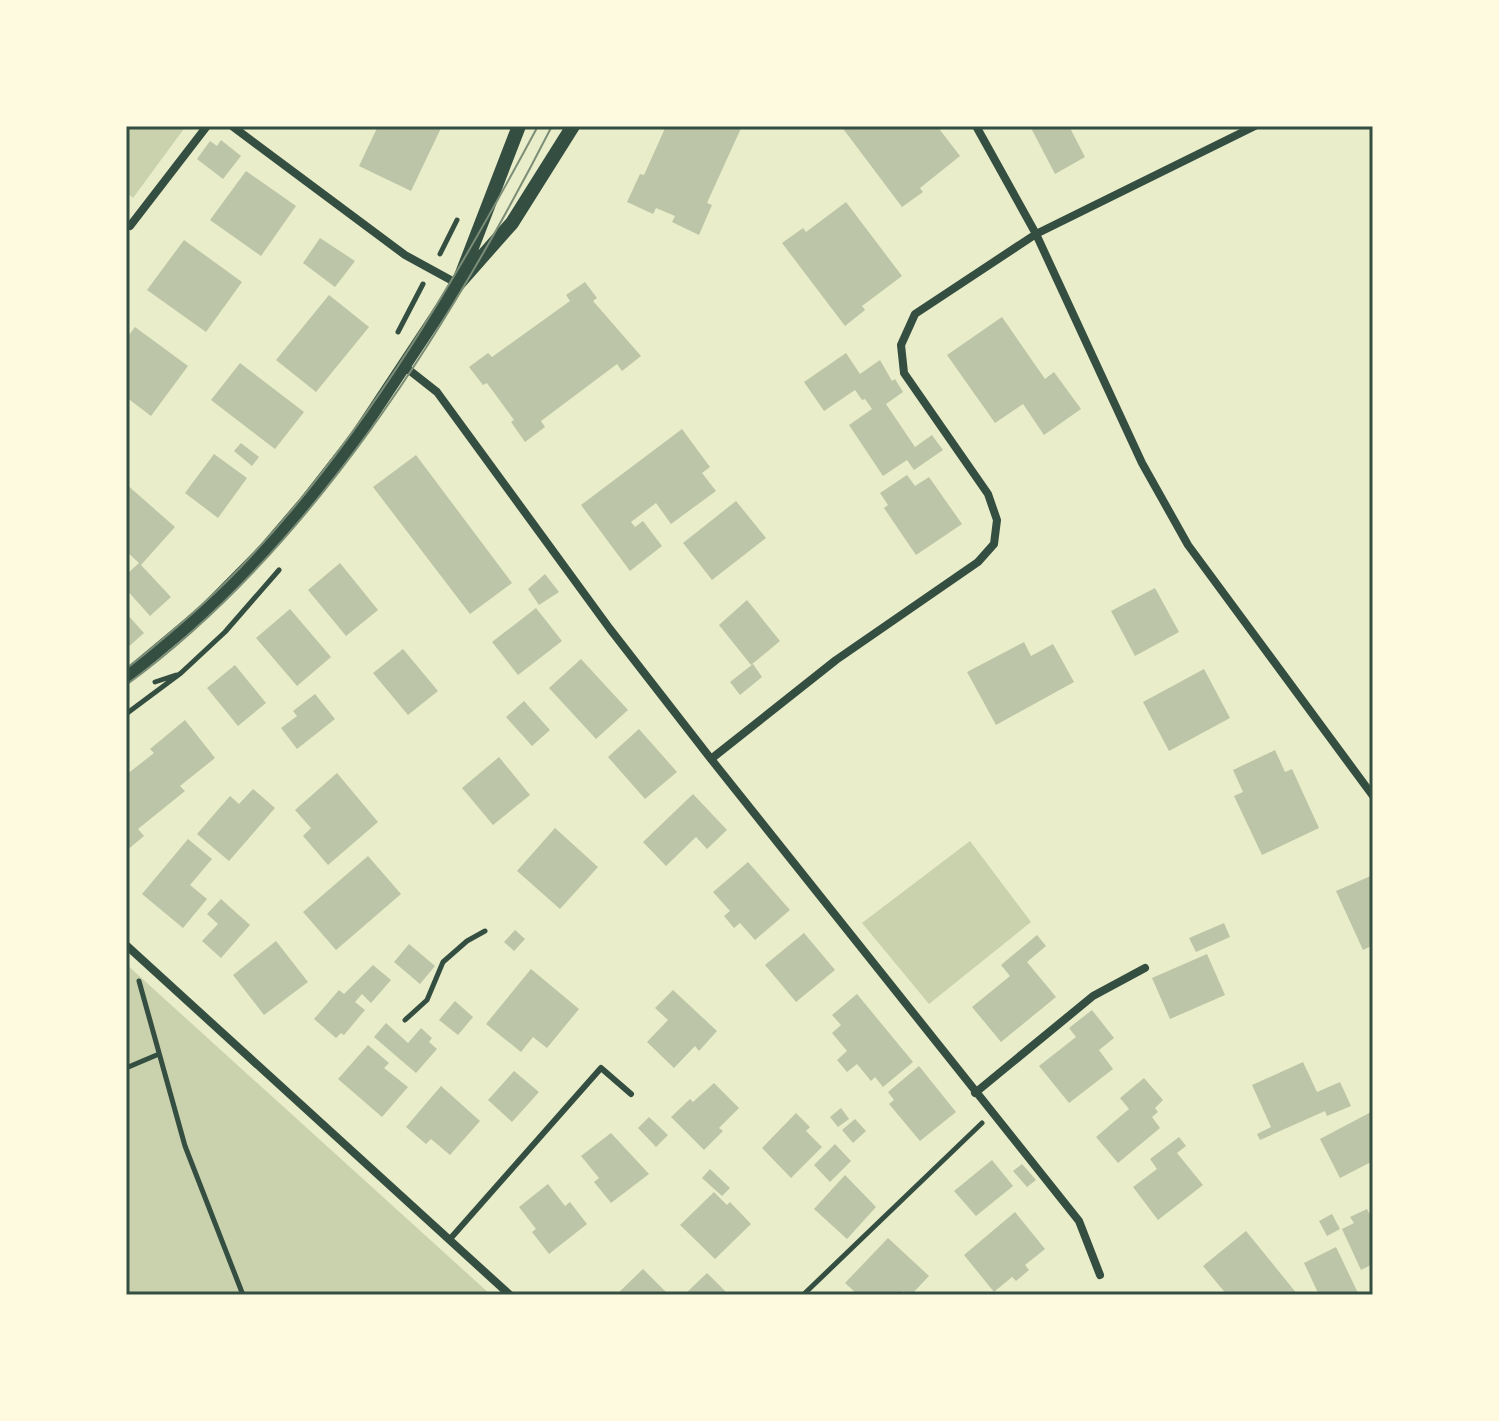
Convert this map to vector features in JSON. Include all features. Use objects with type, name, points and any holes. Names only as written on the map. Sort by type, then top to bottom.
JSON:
[{"type":"street","points":[[126,223],[130,226],[207,126]]},
{"type":"street","points":[[232,126],[405,255],[458,284]]},
{"type":"street","points":[[458,284],[519,126]]},
{"type":"street","points":[[126,677],[205,611],[264,551],[334,467],[458,284],[512,223],[573,126]]},
{"type":"street","points":[[976,126],[1036,234],[1142,463],[1188,545],[1373,796]]},
{"type":"street","points":[[711,759],[836,660],[978,562],[994,544],[997,520],[988,494],[904,373],[901,345],[915,314],[1036,234],[1255,126]]},
{"type":"street","points":[[404,366],[437,392],[601,617],[991,1114],[1079,1221],[1100,1275]]},
{"type":"street","points":[[126,945],[510,1295]]},
{"type":"street","points":[[975,1093],[1093,996],[1145,968]]},
{"type":"lane","points":[[450,1239],[601,1068],[631,1094]]},
{"type":"path","points":[[397,334],[422,285]]},
{"type":"path","points":[[126,714],[181,673]]},
{"type":"path","points":[[405,1020],[427,1000],[443,962],[467,941],[485,931]]},
{"type":"path","points":[[141,959],[137,976],[185,1146],[243,1295]]},
{"type":"path","points":[[126,1068],[159,1054]]},
{"type":"path","points":[[803,1295],[991,1114]]},
{"type":"green space","points":[[126,126],[186,126],[133,198],[126,192]]},
{"type":"green space","points":[[970,841],[1031,922],[929,1004],[862,923]]},
{"type":"green space","points":[[126,964],[491,1295],[126,1295]]},
{"type":"building","points":[[378,126],[442,126],[411,191],[359,166]]},
{"type":"building","points":[[666,126],[742,126],[707,203],[712,205],[699,235],[672,222],[675,216],[656,208],[653,214],[627,202],[640,174],[644,175]]},
{"type":"building","points":[[841,126],[937,126],[960,156],[920,188],[923,192],[902,207]]},
{"type":"building","points":[[1030,126],[1075,126],[1070,128],[1085,157],[1055,174]]},
{"type":"building","points":[[221,140],[241,156],[223,179],[197,159],[210,141],[217,146]]},
{"type":"building","points":[[246,171],[296,206],[261,256],[210,220]]},
{"type":"building","points":[[846,202],[902,276],[862,306],[865,310],[845,326],[782,243],[803,228],[806,232]]},
{"type":"building","points":[[320,238],[355,261],[335,287],[303,263]]},
{"type":"building","points":[[184,240],[242,282],[206,332],[147,290]]},
{"type":"building","points":[[585,282],[597,298],[593,301],[641,356],[622,371],[617,364],[541,421],[545,427],[525,442],[511,422],[514,420],[487,383],[483,385],[469,367],[488,353],[492,357],[570,301],[566,295]]},
{"type":"building","points":[[329,295],[369,327],[316,392],[276,360]]},
{"type":"building","points":[[1002,317],[1045,379],[1054,372],[1081,409],[1044,435],[1023,404],[995,423],[947,355]]},
{"type":"building","points":[[135,327],[188,366],[151,416],[126,397],[126,339]]},
{"type":"building","points":[[846,353],[860,374],[880,360],[892,381],[895,379],[903,392],[886,404],[915,447],[932,435],[943,450],[914,470],[907,460],[883,476],[849,425],[872,409],[865,399],[862,400],[855,390],[824,411],[804,382]]},
{"type":"building","points":[[240,363],[304,412],[275,449],[211,400]]},
{"type":"building","points":[[682,429],[710,467],[702,473],[716,491],[671,524],[656,503],[631,522],[635,527],[643,521],[662,546],[630,571],[581,505]]},
{"type":"building","points":[[241,443],[259,457],[252,466],[234,451]]},
{"type":"building","points":[[214,454],[247,478],[218,518],[185,493]]},
{"type":"building","points":[[416,455],[512,583],[470,614],[373,487]]},
{"type":"building","points":[[907,475],[915,486],[929,477],[962,524],[916,555],[884,508],[888,505],[880,493]]},
{"type":"building","points":[[126,484],[175,527],[141,565],[171,597],[150,616],[126,589],[126,575],[139,563],[126,551]]},
{"type":"building","points":[[736,501],[766,538],[712,580],[683,543]]},
{"type":"building","points":[[340,563],[378,610],[346,636],[308,590]]},
{"type":"building","points":[[545,574],[559,592],[539,605],[528,589]]},
{"type":"building","points":[[1155,588],[1179,632],[1135,656],[1111,611]]},
{"type":"building","points":[[747,600],[780,641],[751,665],[719,625]]},
{"type":"building","points":[[536,608],[562,641],[518,675],[492,642]]},
{"type":"building","points":[[290,609],[331,657],[297,686],[256,638]]},
{"type":"building","points":[[126,613],[144,633],[126,649]]},
{"type":"building","points":[[1024,642],[1031,656],[1053,644],[1074,682],[996,725],[967,672]]},
{"type":"building","points":[[403,649],[438,691],[408,715],[373,673]]},
{"type":"building","points":[[581,659],[628,710],[596,739],[549,688]]},
{"type":"building","points":[[753,664],[762,677],[740,695],[730,682]]},
{"type":"building","points":[[235,665],[266,703],[238,726],[207,688]]},
{"type":"building","points":[[1204,669],[1230,718],[1169,751],[1143,702]]},
{"type":"building","points":[[315,694],[335,719],[297,749],[281,728],[297,716],[293,711]]},
{"type":"building","points":[[524,701],[550,730],[532,746],[506,717]]},
{"type":"building","points":[[185,720],[215,758],[180,786],[185,791],[138,829],[144,836],[126,851],[126,775],[154,753],[150,749]]},
{"type":"building","points":[[639,729],[677,772],[645,799],[608,757]]},
{"type":"building","points":[[1275,750],[1285,772],[1292,769],[1319,828],[1262,855],[1234,796],[1243,792],[1233,770]]},
{"type":"building","points":[[499,757],[530,795],[493,825],[462,788]]},
{"type":"building","points":[[337,773],[378,822],[328,865],[303,836],[311,828],[295,810]]},
{"type":"building","points":[[253,789],[275,808],[229,861],[197,834],[230,796],[239,804]]},
{"type":"building","points":[[693,794],[727,830],[707,849],[696,837],[666,866],[643,842]]},
{"type":"building","points":[[555,828],[598,867],[560,909],[517,871]]},
{"type":"building","points":[[188,839],[212,859],[190,885],[207,899],[183,928],[142,894]]},
{"type":"building","points":[[368,856],[401,894],[336,950],[303,912]]},
{"type":"building","points":[[748,862],[790,910],[755,940],[740,923],[734,928],[724,916],[730,911],[713,892]]},
{"type":"building","points":[[1373,875],[1373,945],[1363,950],[1336,891]]},
{"type":"building","points":[[221,899],[250,925],[221,958],[202,941],[218,924],[207,914]]},
{"type":"building","points":[[1224,923],[1230,937],[1196,952],[1189,938]]},
{"type":"building","points":[[515,930],[525,939],[514,951],[504,942]]},
{"type":"building","points":[[804,933],[835,970],[796,1002],[765,965]]},
{"type":"building","points":[[1037,935],[1046,946],[1027,962],[1056,997],[1001,1042],[972,1007],[1010,976],[1001,965]]},
{"type":"building","points":[[276,941],[308,982],[264,1015],[233,975]]},
{"type":"building","points":[[409,944],[435,966],[420,984],[394,962]]},
{"type":"building","points":[[1207,954],[1225,995],[1170,1019],[1152,978]]},
{"type":"building","points":[[373,965],[391,980],[371,1003],[362,994],[355,1002],[365,1010],[344,1035],[341,1033],[336,1038],[314,1019],[339,990],[344,994]]},
{"type":"building","points":[[531,969],[579,1009],[547,1048],[533,1037],[521,1052],[486,1024]]},
{"type":"building","points":[[673,990],[717,1031],[699,1051],[695,1046],[674,1068],[647,1042],[668,1020],[655,1008]]},
{"type":"building","points":[[857,994],[913,1062],[883,1087],[875,1077],[871,1081],[857,1064],[847,1072],[837,1060],[847,1051],[832,1033],[841,1025],[832,1015]]},
{"type":"building","points":[[455,1001],[473,1017],[458,1035],[439,1020]]},
{"type":"building","points":[[1092,1010],[1114,1038],[1099,1050],[1113,1069],[1069,1103],[1039,1066],[1076,1037],[1069,1028]]},
{"type":"building","points":[[386,1023],[408,1043],[421,1028],[432,1038],[429,1042],[437,1049],[416,1073],[374,1037]]},
{"type":"building","points":[[368,1045],[389,1063],[384,1068],[408,1087],[382,1117],[338,1079]]},
{"type":"building","points":[[1303,1062],[1317,1092],[1340,1082],[1351,1106],[1327,1116],[1325,1111],[1260,1140],[1257,1134],[1271,1127],[1252,1085]]},
{"type":"building","points":[[919,1066],[956,1112],[920,1141],[889,1104],[894,1100],[888,1092]]},
{"type":"building","points":[[514,1071],[539,1092],[512,1122],[488,1100]]},
{"type":"building","points":[[1144,1078],[1163,1100],[1152,1117],[1160,1128],[1118,1163],[1096,1137],[1129,1109],[1120,1098]]},
{"type":"building","points":[[714,1083],[739,1108],[719,1128],[723,1131],[704,1150],[671,1117]]},
{"type":"building","points":[[441,1086],[480,1121],[450,1155],[431,1139],[426,1144],[406,1127]]},
{"type":"building","points":[[841,1108],[849,1119],[838,1127],[830,1117]]},
{"type":"building","points":[[1373,1111],[1373,1161],[1340,1178],[1320,1139]]},
{"type":"building","points":[[796,1113],[810,1127],[806,1131],[822,1147],[791,1178],[762,1148]]},
{"type":"building","points":[[649,1117],[668,1135],[656,1147],[638,1128]]},
{"type":"building","points":[[855,1119],[866,1131],[853,1143],[842,1130]]},
{"type":"building","points":[[611,1133],[649,1174],[611,1203],[594,1182],[599,1178],[581,1156]]},
{"type":"building","points":[[1179,1137],[1186,1146],[1177,1153],[1203,1185],[1158,1220],[1133,1187],[1157,1169],[1150,1159]]},
{"type":"building","points":[[835,1144],[851,1161],[830,1182],[814,1165]]},
{"type":"building","points":[[992,1160],[1013,1186],[976,1216],[954,1191]]},
{"type":"building","points":[[1022,1164],[1036,1180],[1027,1187],[1013,1171]]},
{"type":"building","points":[[710,1169],[730,1188],[722,1196],[702,1178]]},
{"type":"building","points":[[845,1175],[876,1207],[847,1239],[814,1209]]},
{"type":"building","points":[[548,1184],[565,1206],[570,1202],[587,1224],[549,1254],[532,1232],[536,1229],[519,1207]]},
{"type":"building","points":[[714,1192],[727,1205],[730,1202],[751,1224],[715,1259],[680,1225]]},
{"type":"building","points":[[1367,1209],[1373,1221],[1373,1264],[1361,1270],[1342,1229],[1354,1223],[1350,1217]]},
{"type":"building","points":[[1015,1212],[1045,1249],[1025,1265],[1029,1270],[1016,1281],[1012,1277],[994,1292],[964,1255]]},
{"type":"building","points":[[1332,1214],[1340,1229],[1327,1236],[1319,1221]]},
{"type":"building","points":[[1246,1231],[1298,1295],[1227,1295],[1203,1266]]},
{"type":"building","points":[[888,1238],[929,1276],[911,1295],[903,1291],[899,1295],[858,1295],[845,1283]]},
{"type":"building","points":[[1336,1247],[1359,1295],[1319,1295],[1304,1263]]},
{"type":"building","points":[[643,1269],[669,1295],[616,1295]]},
{"type":"building","points":[[707,1273],[729,1295],[684,1295]]},
{"type":"tram line","points":[[126,669],[191,615],[237,571],[295,507],[335,456],[373,404],[443,295],[538,126]]},
{"type":"tram line","points":[[126,685],[193,630],[256,569],[315,502],[370,431],[468,280],[552,126]]}]
